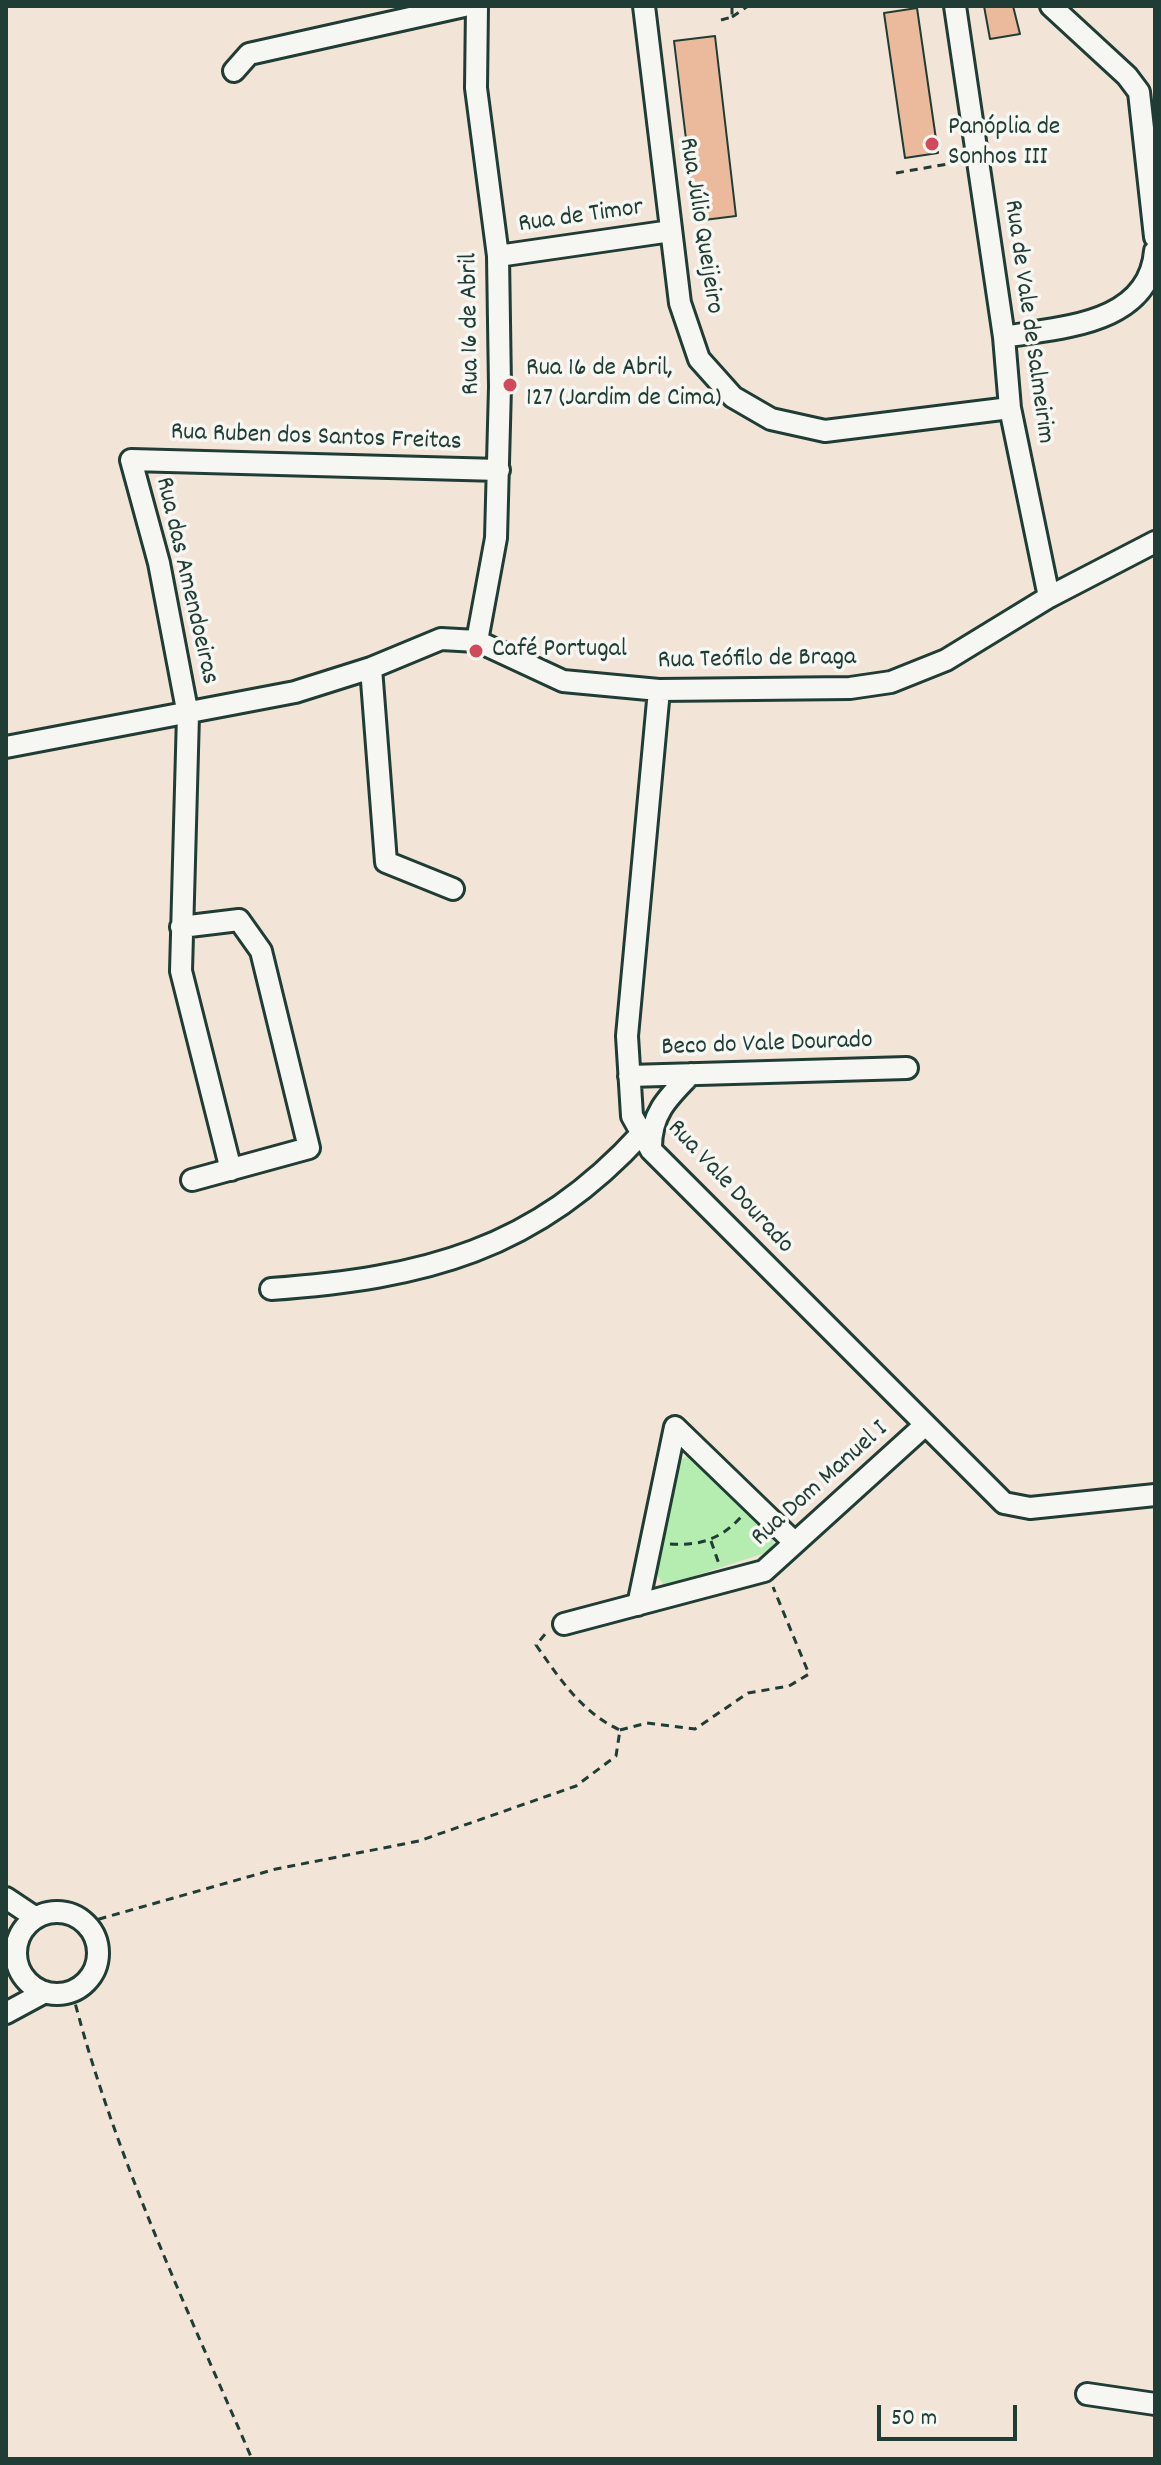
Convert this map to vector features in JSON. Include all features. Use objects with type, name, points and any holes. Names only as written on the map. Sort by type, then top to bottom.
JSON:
[{"type":"street","points":[[234,71],[249,54],[464,6]]},
{"type":"street","name":"Rua 16 de Abril","points":[[477,6],[476,88],[498,256],[499,470],[496,538],[477,641]]},
{"type":"street","name":"Rua Júlio Queijeiro","points":[[644,6],[680,303],[699,359],[733,397],[771,419],[825,431],[1010,408]]},
{"type":"street","name":"Rua de Vale de Salmeirim","points":[[955,6],[1004,337],[1010,408],[1049,597]]},
{"type":"street","points":[[1051,6],[1147,96],[1155,237]]},
{"type":"street","name":"Rua de Timor","points":[[498,256],[671,231]]},
{"type":"street","points":[[1004,337],[1092,321],[1116,312],[1144,285],[1154,266],[1155,251]]},
{"type":"street","name":"Rua Ruben dos Santos Freitas","points":[[131,460],[499,470]]},
{"type":"street","name":"Rua das Amendoeiras","points":[[131,460],[159,563],[188,715],[181,971],[231,1170]]},
{"type":"street","name":"Rua Teófilo de Braga","points":[[477,641],[563,681],[659,690],[850,688],[891,682],[946,660],[1049,597],[1155,542]]},
{"type":"street","points":[[6,747],[188,715],[295,692],[371,668],[441,639],[477,641]]},
{"type":"street","points":[[371,668],[386,862],[453,889]]},
{"type":"street","name":"Rua Vale Dourado","points":[[659,690],[627,1036],[632,1116],[646,1142],[924,1426],[1004,1503],[1030,1508],[1155,1495]]},
{"type":"street","points":[[181,927],[239,920],[251,933],[261,951],[309,1148],[192,1180]]},
{"type":"street","name":"Beco do Vale Dourado","points":[[629,1076],[907,1068]]},
{"type":"street","points":[[271,1289],[350,1283],[430,1266],[504,1241],[646,1142],[660,1106],[691,1074]]},
{"type":"street","name":"Rua Dom Manuel I","points":[[564,1624],[768,1568],[924,1426]]},
{"type":"street","points":[[638,1605],[675,1427],[795,1543]]},
{"type":"street","points":[[6,1898],[36,1918]]},
{"type":"street","points":[[6,2011],[45,1992],[72,1991],[83,1985],[96,1964],[96,1940],[85,1923],[71,1914],[59,1912],[36,1918],[12,1935],[20,1971],[45,1992]]},
{"type":"street","points":[[6,2011],[20,1971]]},
{"type":"street","points":[[1087,2394],[1155,2404]]},
{"type":"path","points":[[732,6],[732,17]]},
{"type":"path","points":[[721,20],[732,17],[748,6]]},
{"type":"path","points":[[896,173],[976,159]]},
{"type":"path","points":[[658,1543],[695,1544],[711,1540],[728,1531],[746,1509]]},
{"type":"path","points":[[711,1540],[720,1568]]},
{"type":"path","points":[[564,1624],[542,1635],[536,1645],[595,1719],[620,1730],[647,1723],[695,1729],[748,1693],[789,1686],[809,1674],[777,1604],[768,1568]]},
{"type":"path","points":[[85,1923],[276,1869],[419,1841],[576,1786],[616,1756],[620,1730]]},
{"type":"path","points":[[72,1991],[85,2039],[141,2198],[252,2459]]},
{"type":"green space","points":[[687,1456],[773,1533],[774,1550],[664,1586],[653,1568],[679,1460]]},
{"type":"building","points":[[984,6],[1013,6],[1020,34],[990,39]]},
{"type":"building","points":[[917,8],[938,153],[905,158],[884,13]]},
{"type":"building","points":[[715,36],[736,216],[696,221],[674,41]]},
{"type":"place","name":"Panóplia de Sonhos III","points":[[932,144]]},
{"type":"place","name":"Rua 16 de Abril, 127 (Jardim de Cima)","points":[[510,385]]},
{"type":"place","name":"Café Portugal","points":[[476,651]]}]
